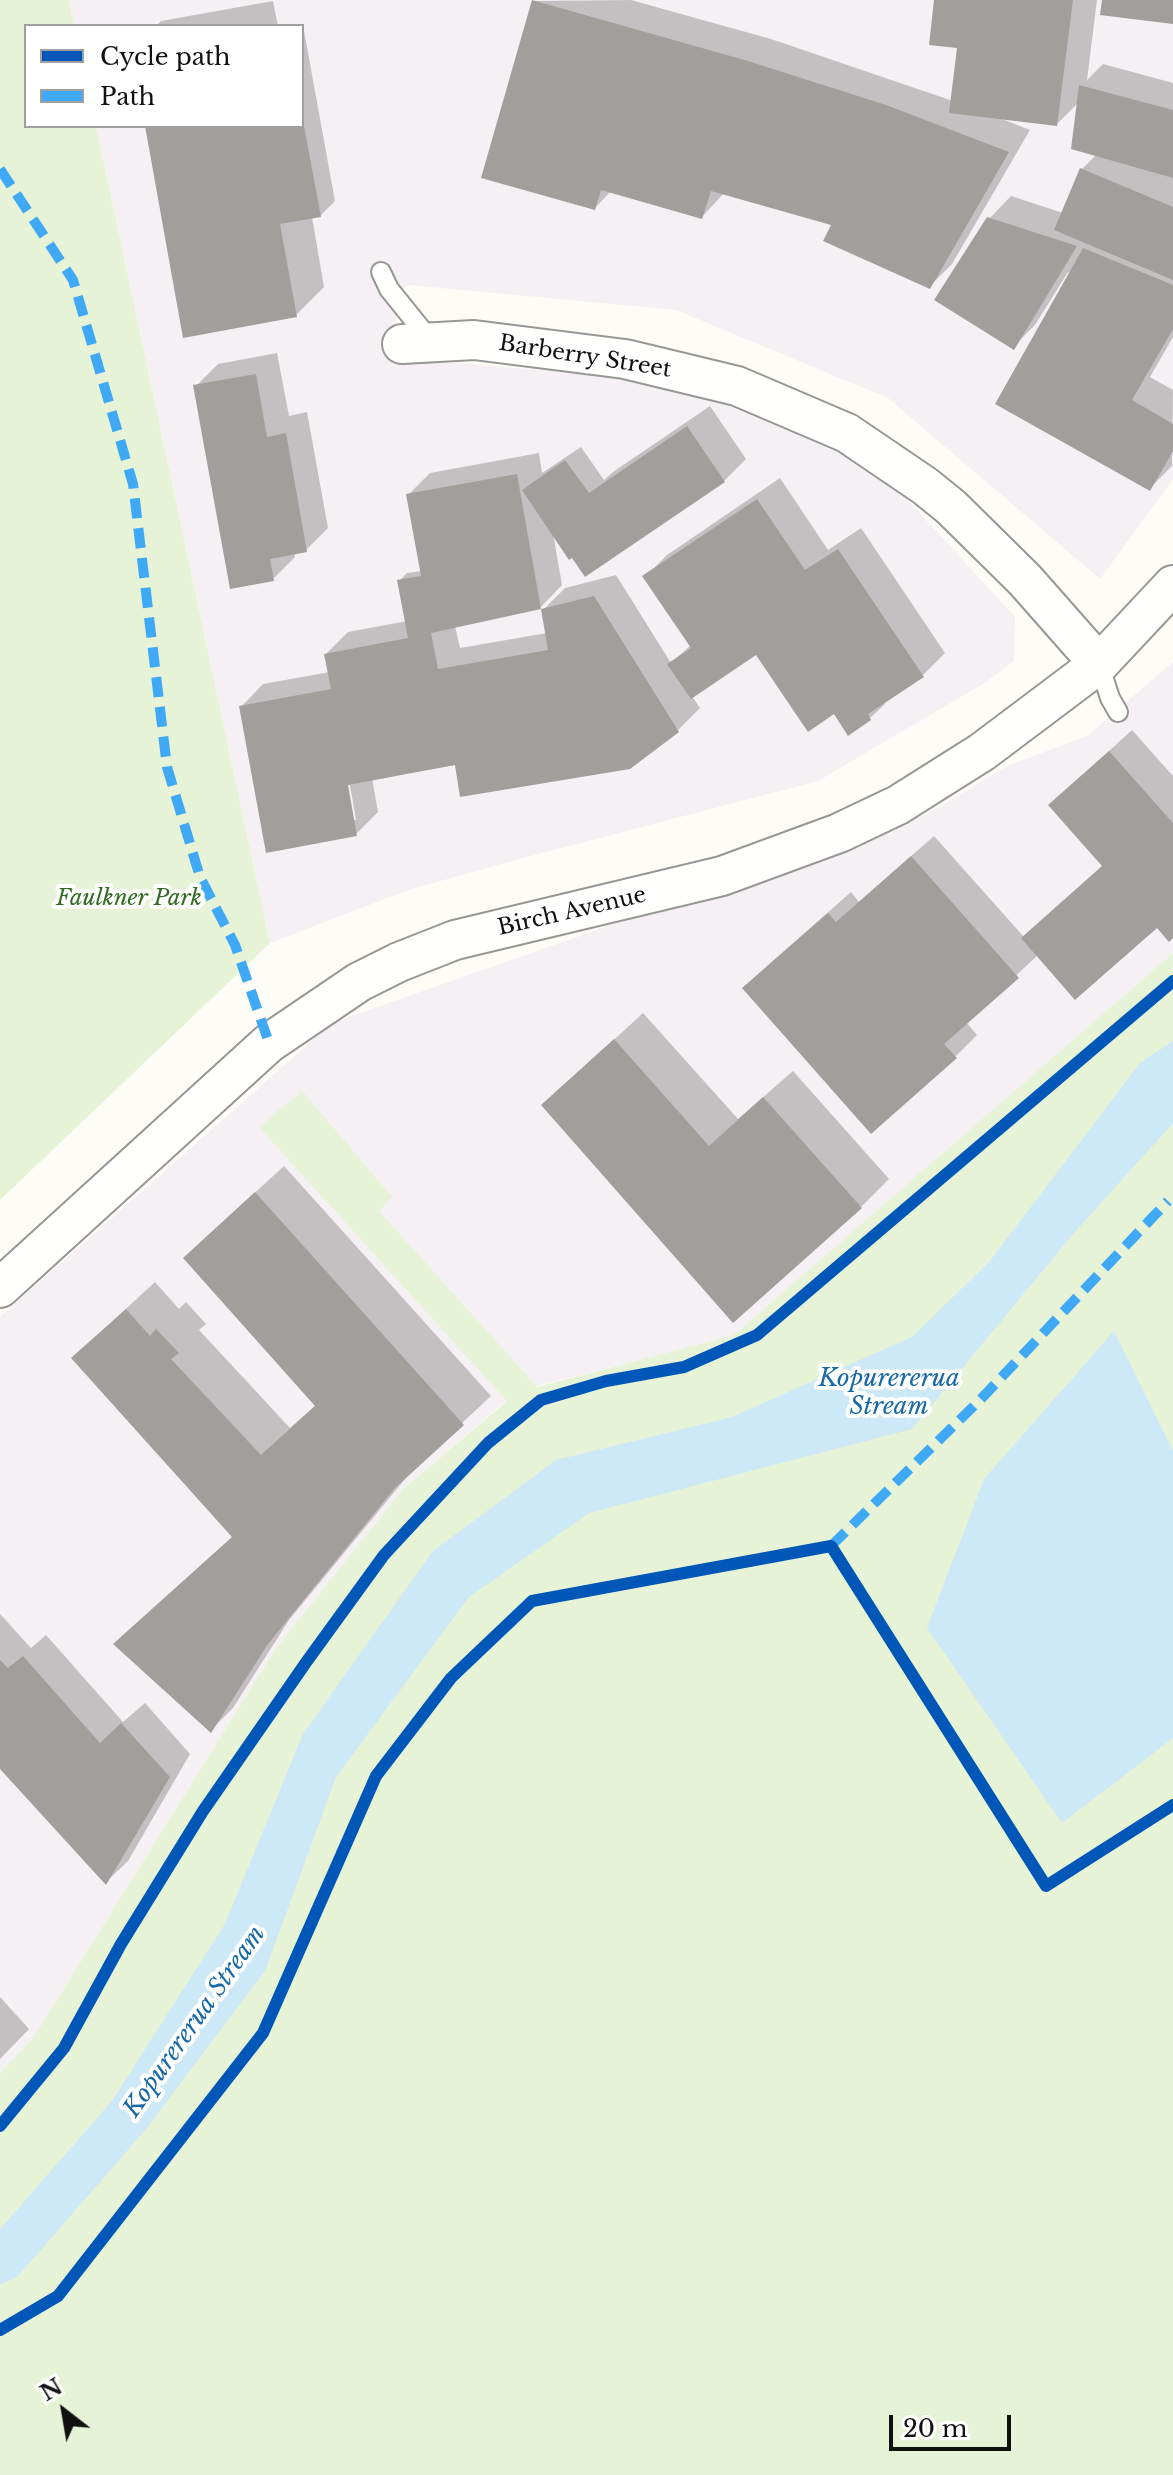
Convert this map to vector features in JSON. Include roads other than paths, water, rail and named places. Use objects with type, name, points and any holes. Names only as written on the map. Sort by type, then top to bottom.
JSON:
[{"type":"street","name":"Barberry Street","points":[[416,342],[474,340],[625,359],[737,386],[847,433],[951,507],[1025,580],[1099,664]]},
{"type":"street","name":"Birch Avenue","points":[[0,1288],[269,1043],[359,982],[455,940],[722,876],[839,833],[898,805],[960,766],[1099,664],[1173,585]]},
{"type":"lane","points":[[381,272],[416,342]]},
{"type":"lane","points":[[1099,664],[1118,712]]},
{"type":"water","name":"Kopurererua Stream","points":[[1173,1041],[1173,1123],[1073,1234],[912,1429],[589,1513],[469,1597],[336,1777],[265,1971],[146,2129],[18,2276],[0,2285],[0,2229],[112,2101],[225,1924],[303,1734],[433,1551],[556,1460],[732,1417],[912,1337],[990,1261],[1140,1063]]},
{"type":"water","points":[[1114,1331],[1173,1451],[1173,1738],[1062,1823],[927,1628],[984,1479]]},
{"type":"park label","name":"Faulkner Park","points":[[129,899]]}]
